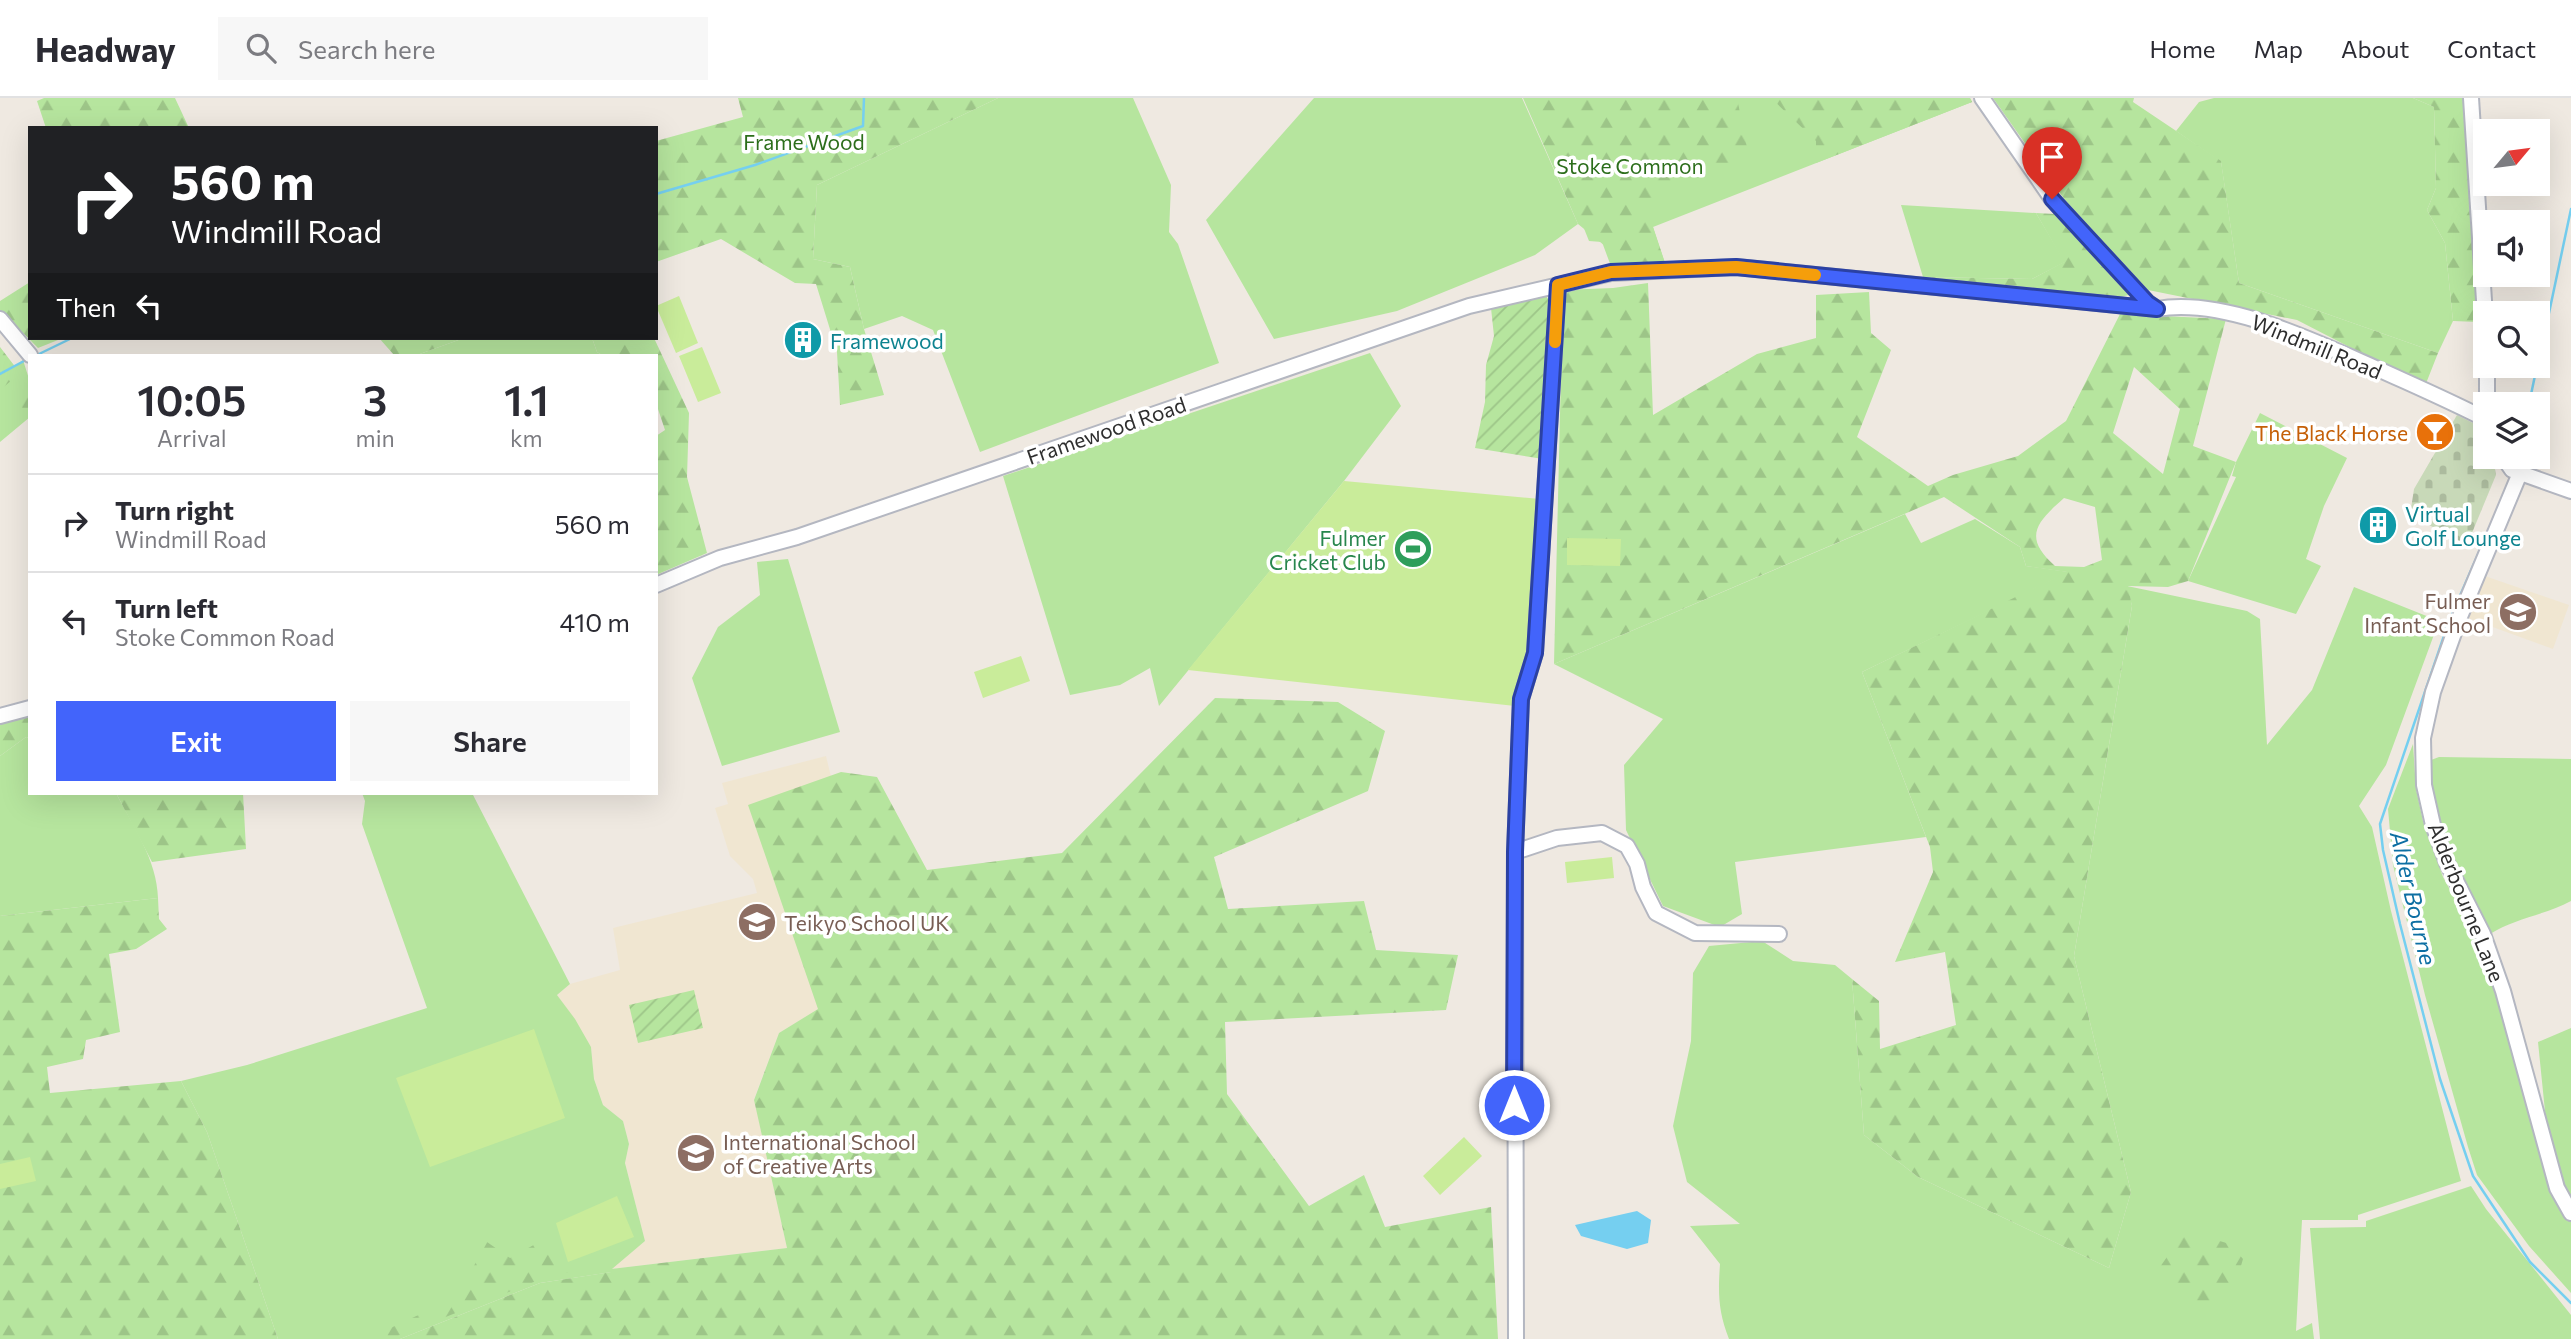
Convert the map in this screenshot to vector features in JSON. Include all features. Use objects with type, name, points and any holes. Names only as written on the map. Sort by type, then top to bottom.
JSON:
[{"type":"street","points":[[1982,98],[2052,199],[2148,303],[2157,309]]},
{"type":"street","points":[[2471,98],[2484,301]]},
{"type":"street","name":"Windmill Road","points":[[1558,285],[1611,272],[1736,267],[2157,309],[2178,305],[2241,316],[2295,332],[2473,413]]},
{"type":"street","points":[[1516,1339],[1515,852],[1521,699],[1535,653],[1558,285]]},
{"type":"street","name":"Framewood Road","points":[[658,584],[720,558],[797,537],[1469,306],[1558,285]]},
{"type":"street","points":[[0,319],[29,354]]},
{"type":"street","points":[[2511,469],[2571,491]]},
{"type":"street","name":"Alderbourne Lane","points":[[2520,473],[2459,619],[2433,692],[2423,738],[2424,785],[2433,825],[2446,863],[2483,934],[2503,992],[2557,1188],[2571,1213]]},
{"type":"street","points":[[5,715],[28,709]]},
{"type":"street","points":[[1515,852],[1557,838],[1602,834],[1628,846],[1656,913],[1695,933],[1779,934]]},
{"type":"shaded area","name":"Fulmer Infant School","points":[[2482,575],[2569,605],[2553,649],[2468,618]]},
{"type":"shaded area","name":"Teikyo School UK","points":[[826,756],[885,969],[779,1033],[754,1099],[787,1248],[611,1269],[645,1241],[625,1163],[629,1144],[623,1121],[603,1105],[594,1079],[591,1047],[557,995],[570,984],[620,970],[613,928],[757,893],[753,879],[730,856],[715,808],[728,804],[722,783]]},
{"type":"green space","points":[[44,98],[175,98],[188,126],[45,126],[37,101]]},
{"type":"green space","name":"Frame Wood","points":[[738,98],[998,98],[817,185],[813,259],[850,267],[864,329],[884,395],[840,405],[837,352],[816,284],[795,283],[721,239],[658,261],[658,140],[743,117]]},
{"type":"green space","points":[[998,98],[1133,98],[1171,185],[1169,232],[1178,244],[1219,363],[980,452],[933,330],[902,316],[864,329],[850,267],[813,259],[817,185]]},
{"type":"green space","points":[[1314,98],[1522,98],[1578,224],[1535,255],[1397,311],[1274,339],[1206,220]]},
{"type":"green space","name":"Stoke Common","points":[[1523,98],[1737,98],[1750,162],[1653,191],[1653,227],[1665,263],[1632,268],[1578,224]]},
{"type":"green space","name":"Stoke Common","points":[[1532,98],[1970,98],[1972,102],[1653,227],[1665,263],[1612,269],[1602,242],[1589,241]]},
{"type":"green space","points":[[1771,98],[1970,98],[1972,102],[1816,163],[1816,141]]},
{"type":"green space","points":[[1993,98],[2134,98],[2133,102],[2221,161],[2239,283],[2438,353],[2425,386],[2297,320],[2148,290],[2084,227]]},
{"type":"green space","points":[[2214,98],[2413,98],[2434,107],[2436,188],[2427,210],[2445,243],[2453,321],[2438,353],[2239,283],[2221,162],[2176,131],[2199,102]]},
{"type":"green space","points":[[2413,98],[2467,98],[2473,220],[2473,287],[2476,287],[2477,301],[2473,301],[2473,322],[2453,321],[2445,243],[2427,210],[2436,188],[2434,107]]},
{"type":"green space","points":[[1901,205],[2036,213],[2065,262],[2032,279],[1923,277]]},
{"type":"green space","points":[[2036,213],[2055,214],[2129,295],[2018,294],[1923,277],[2032,279],[2064,262]]},
{"type":"green space","points":[[28,283],[28,338],[0,310],[0,301]]},
{"type":"green space","points":[[1648,283],[1653,415],[1757,354],[1816,338],[1816,295],[1869,292],[1871,333],[1891,350],[1857,437],[1928,486],[1953,475],[2018,456],[2066,421],[2120,314],[2226,319],[2193,446],[2236,462],[2188,581],[2168,587],[2128,586],[2132,606],[2074,956],[2131,1192],[2109,1268],[1918,1177],[1864,1135],[1852,979],[1879,1001],[1880,1049],[1956,1025],[1945,952],[1895,962],[1933,872],[1930,847],[1862,672],[2067,572],[2026,566],[2020,547],[1944,497],[1554,664],[1563,290],[1613,288]],"holes":[[[2134,367],[2180,409],[2163,474],[2113,433]],[[2064,498],[2095,507],[2102,560],[2084,567],[2055,566],[2039,547],[2036,538],[2041,522]]]},
{"type":"green space","points":[[679,296],[698,343],[676,353],[658,305]]},
{"type":"green space","points":[[1546,296],[1553,306],[1543,459],[1475,448],[1485,402],[1486,365],[1494,336],[1491,308]]},
{"type":"green space","points":[[30,340],[58,340],[38,348]]},
{"type":"green space","points":[[381,340],[458,340],[420,354],[393,354]]},
{"type":"green space","points":[[458,340],[593,340],[600,354],[420,354]]},
{"type":"green space","points":[[593,340],[655,340],[689,413],[687,477],[707,553],[658,574],[658,435],[665,430],[658,409],[658,354],[597,352]]},
{"type":"green space","points":[[0,347],[28,383],[28,415],[25,417],[12,380],[0,390]]},
{"type":"green space","points":[[702,347],[721,393],[698,402],[679,356]]},
{"type":"green space","points":[[1370,353],[1401,406],[1344,481],[1159,706],[1150,668],[1120,685],[1070,695],[1003,476]]},
{"type":"green space","points":[[23,360],[28,376],[28,419],[0,442],[0,378]]},
{"type":"green space","points":[[2260,413],[2347,458],[2324,506],[2306,559],[2321,566],[2296,614],[2188,581],[2236,477],[2232,476],[2236,462]]},
{"type":"green space","points":[[2457,415],[2473,423],[2473,469],[2495,469],[2496,475],[2467,545],[2410,515],[2414,489]]},
{"type":"green space","name":"Fulmer Cricket Club","points":[[1344,481],[1540,499],[1530,634],[1515,706],[1188,670]]},
{"type":"green space","points":[[1905,514],[1921,543],[1975,519],[2020,547],[2026,566],[2069,572],[1862,672],[1926,837],[1735,862],[1742,914],[1720,927],[1663,906],[1626,830],[1624,765],[1663,719],[1554,664]]},
{"type":"green space","points":[[1567,538],[1621,539],[1620,566],[1567,565]]},
{"type":"green space","points":[[788,559],[840,732],[722,766],[692,678],[718,627],[760,595],[757,562]]},
{"type":"green space","points":[[2127,586],[2247,611],[2260,619],[2267,745],[2312,690],[2354,587],[2439,621],[2386,765],[2359,806],[2372,827],[2461,1181],[2358,1215],[2358,1220],[2302,1220],[2296,1331],[2312,1323],[2314,1339],[1729,1339],[1720,1302],[1720,1264],[1690,1226],[1740,1224],[1687,1182],[1673,1126],[1691,1041],[1693,973],[1709,946],[1762,941],[1793,961],[1835,965],[1852,979],[1864,1135],[1918,1177],[2109,1268],[2131,1192],[2074,956],[2132,606]]},
{"type":"green space","points":[[1021,656],[1030,681],[983,698],[974,672]]},
{"type":"green space","points":[[1215,698],[1338,702],[1385,731],[1368,791],[1214,857],[1228,909],[1364,901],[1376,950],[1458,955],[1446,1010],[1225,1022],[1227,1094],[1309,1206],[1364,1175],[1385,1227],[1491,1207],[1498,1339],[400,1339],[540,1283],[611,1272],[611,1269],[787,1248],[754,1100],[779,1033],[818,1009],[748,805],[841,772],[877,777],[927,870],[1062,853]]},
{"type":"green space","points":[[28,715],[28,738],[0,756],[0,722]]},
{"type":"green space","points":[[28,738],[28,795],[117,795],[149,857],[158,898],[0,916],[0,756]]},
{"type":"green space","points":[[2413,744],[2416,789],[2423,821],[2443,877],[2489,961],[2571,1214],[2571,1293],[2529,1246],[2477,1175],[2468,1147],[2425,995],[2393,865],[2388,809]]},
{"type":"green space","points":[[2439,757],[2571,759],[2571,901],[2490,934],[2459,873],[2433,802],[2431,760]]},
{"type":"green space","points":[[117,795],[243,795],[246,849],[152,862]]},
{"type":"green space","points":[[363,795],[473,795],[570,984],[557,995],[591,1047],[594,1079],[603,1105],[623,1121],[629,1144],[625,1163],[645,1241],[612,1269],[612,1272],[540,1283],[400,1339],[278,1339],[207,1132],[181,1081],[247,1065],[427,1008],[362,824],[365,801]]},
{"type":"green space","points":[[1612,857],[1614,878],[1567,883],[1565,862]]},
{"type":"green space","points":[[158,898],[159,919],[167,929],[136,949],[109,954],[120,1032],[86,1040],[83,1059],[47,1067],[50,1093],[181,1081],[207,1132],[278,1339],[0,1339],[0,916]]},
{"type":"green space","points":[[694,990],[703,1028],[638,1043],[629,1005]]},
{"type":"green space","points":[[2571,1028],[2571,1199],[2546,1121],[2538,1042]]},
{"type":"green space","points":[[534,1029],[565,1118],[430,1167],[396,1078]]},
{"type":"green space","points":[[1464,1137],[1482,1156],[1440,1195],[1423,1176]]},
{"type":"green space","points":[[30,1157],[36,1181],[0,1189],[0,1164]]},
{"type":"green space","points":[[2471,1186],[2486,1209],[2571,1315],[2571,1339],[2320,1339],[2310,1228],[2366,1227],[2366,1221]]},
{"type":"green space","points":[[617,1196],[634,1237],[568,1262],[556,1223]]},
{"type":"green space","points":[[2185,1231],[2230,1244],[2243,1259],[2233,1293],[2208,1312],[2178,1300],[2160,1267]]},
{"type":"green space","points":[[550,1236],[570,1272],[549,1276],[390,1339],[367,1339],[457,1297],[487,1242],[510,1258]]},
{"type":"water","points":[[1637,1211],[1651,1220],[1648,1243],[1627,1249],[1581,1236],[1575,1225]]},
{"type":"waterway","points":[[658,193],[755,165],[863,126],[864,98]]},
{"type":"waterway","name":"Alder Bourne","points":[[2550,308],[2571,209]]},
{"type":"waterway","points":[[39,354],[68,340]]},
{"type":"waterway","points":[[0,374],[24,361]]},
{"type":"waterway","name":"Alder Bourne","points":[[2532,392],[2534,378]]},
{"type":"waterway","name":"Alder Bourne","points":[[2489,529],[2449,621],[2380,824],[2383,850],[2400,924],[2440,1079],[2473,1176],[2530,1262],[2571,1303]]},
{"type":"slow traffic","points":[[1555,342],[1558,285],[1611,272],[1736,267],[1815,275]]},
{"type":"place","name":"Framewood","points":[[803,340]]},
{"type":"place","name":"The Black Horse","points":[[2435,432]]},
{"type":"place","name":"Virtual Golf Lounge","points":[[2378,525]]},
{"type":"place","name":"Fulmer Cricket Club","points":[[1413,549]]},
{"type":"place","name":"Fulmer Infant School","points":[[2518,612]]},
{"type":"place","name":"Teikyo School UK","points":[[757,922]]},
{"type":"place","name":"International School of Creative Arts","points":[[696,1153]]},
{"type":"route","points":[[1514,1105],[1515,852],[1521,699],[1535,653],[1558,285],[1611,272],[1736,267],[2157,309],[2148,303],[2052,199]]}]
